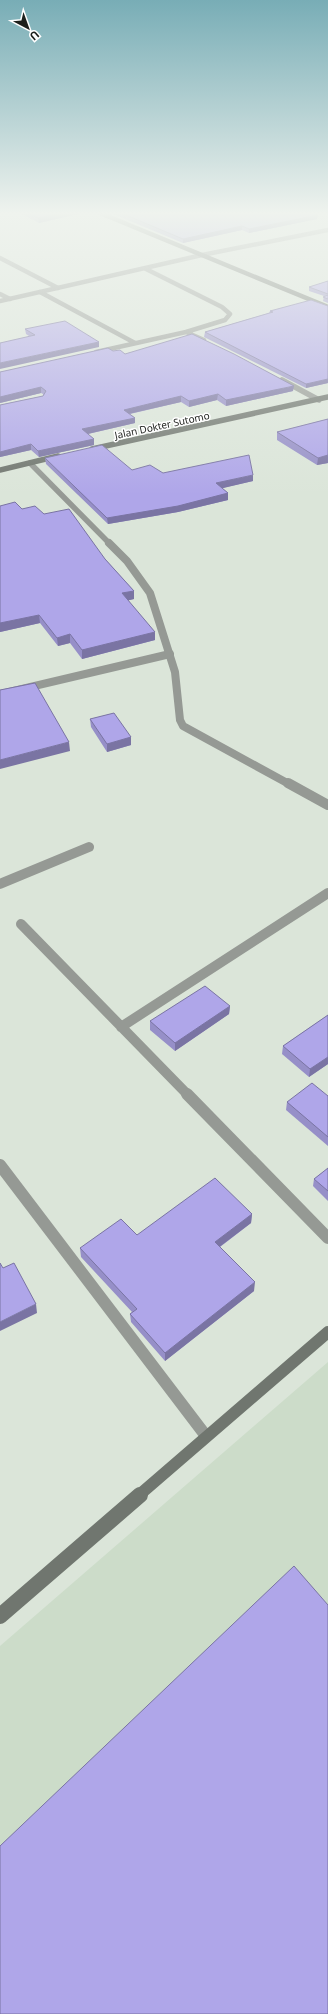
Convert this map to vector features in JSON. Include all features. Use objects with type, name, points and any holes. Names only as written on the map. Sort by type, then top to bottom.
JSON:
[{"type":"main road","name":"Jalan Dokter Sutomo","points":[[85,451],[328,398]]},
{"type":"main road","points":[[3,469],[61,456]]},
{"type":"main road","points":[[0,1616],[206,1436],[328,1332]]},
{"type":"street","points":[[68,307],[136,343]]},
{"type":"street","points":[[89,353],[186,332],[225,320],[230,314],[222,307]]},
{"type":"street","points":[[186,332],[212,344]]},
{"type":"street","points":[[278,378],[319,400]]},
{"type":"street","points":[[30,463],[127,561],[150,593],[175,672],[180,720],[183,726],[191,732],[328,805]]},
{"type":"street","points":[[0,464],[3,469]]},
{"type":"street","points":[[0,694],[170,654]]},
{"type":"street","points":[[0,884],[89,847]]},
{"type":"street","points":[[120,1027],[328,893]]},
{"type":"street","points":[[21,924],[120,1027],[328,1238]]},
{"type":"street","points":[[0,1165],[206,1436]]},
{"type":"shaded area","points":[[328,1362],[328,2014],[0,2014],[0,1646]]},
{"type":"building","points":[[285,307],[328,307],[328,379],[306,384],[205,332],[273,312],[270,311]]},
{"type":"building","points":[[65,321],[99,342],[0,363],[0,343],[35,335],[25,329]]},
{"type":"building","points":[[192,334],[234,354],[294,386],[226,400],[218,394],[189,401],[181,396],[124,410],[135,418],[82,429],[94,439],[38,451],[31,444],[0,452],[0,405],[43,396],[46,391],[41,387],[0,397],[0,372],[108,348],[113,351],[120,350],[125,354]]},
{"type":"building","points":[[328,419],[328,455],[318,458],[277,432]]},
{"type":"building","points":[[102,445],[132,470],[150,465],[163,473],[249,455],[253,475],[216,483],[228,493],[178,506],[107,518],[45,458]]},
{"type":"building","points":[[15,502],[22,509],[35,506],[44,514],[69,509],[105,559],[134,591],[122,593],[155,632],[82,650],[70,634],[57,638],[39,615],[0,623],[0,506]]},
{"type":"building","points":[[35,683],[69,742],[0,760],[0,690]]},
{"type":"building","points":[[114,713],[131,737],[107,744],[90,719]]},
{"type":"building","points":[[205,986],[230,1006],[175,1043],[150,1021]]},
{"type":"building","points":[[328,1015],[328,1057],[310,1069],[283,1046]]},
{"type":"building","points":[[312,1083],[328,1096],[328,1137],[287,1102]]},
{"type":"building","points":[[328,1168],[328,1191],[314,1179]]},
{"type":"building","points":[[215,1178],[252,1214],[215,1242],[255,1282],[165,1353],[130,1314],[137,1309],[80,1248],[121,1219],[137,1235]]},
{"type":"building","points":[[0,1263],[3,1268],[14,1263],[36,1304],[0,1322]]},
{"type":"building","points":[[294,1566],[328,1605],[328,2014],[0,2014],[0,1846]]}]
